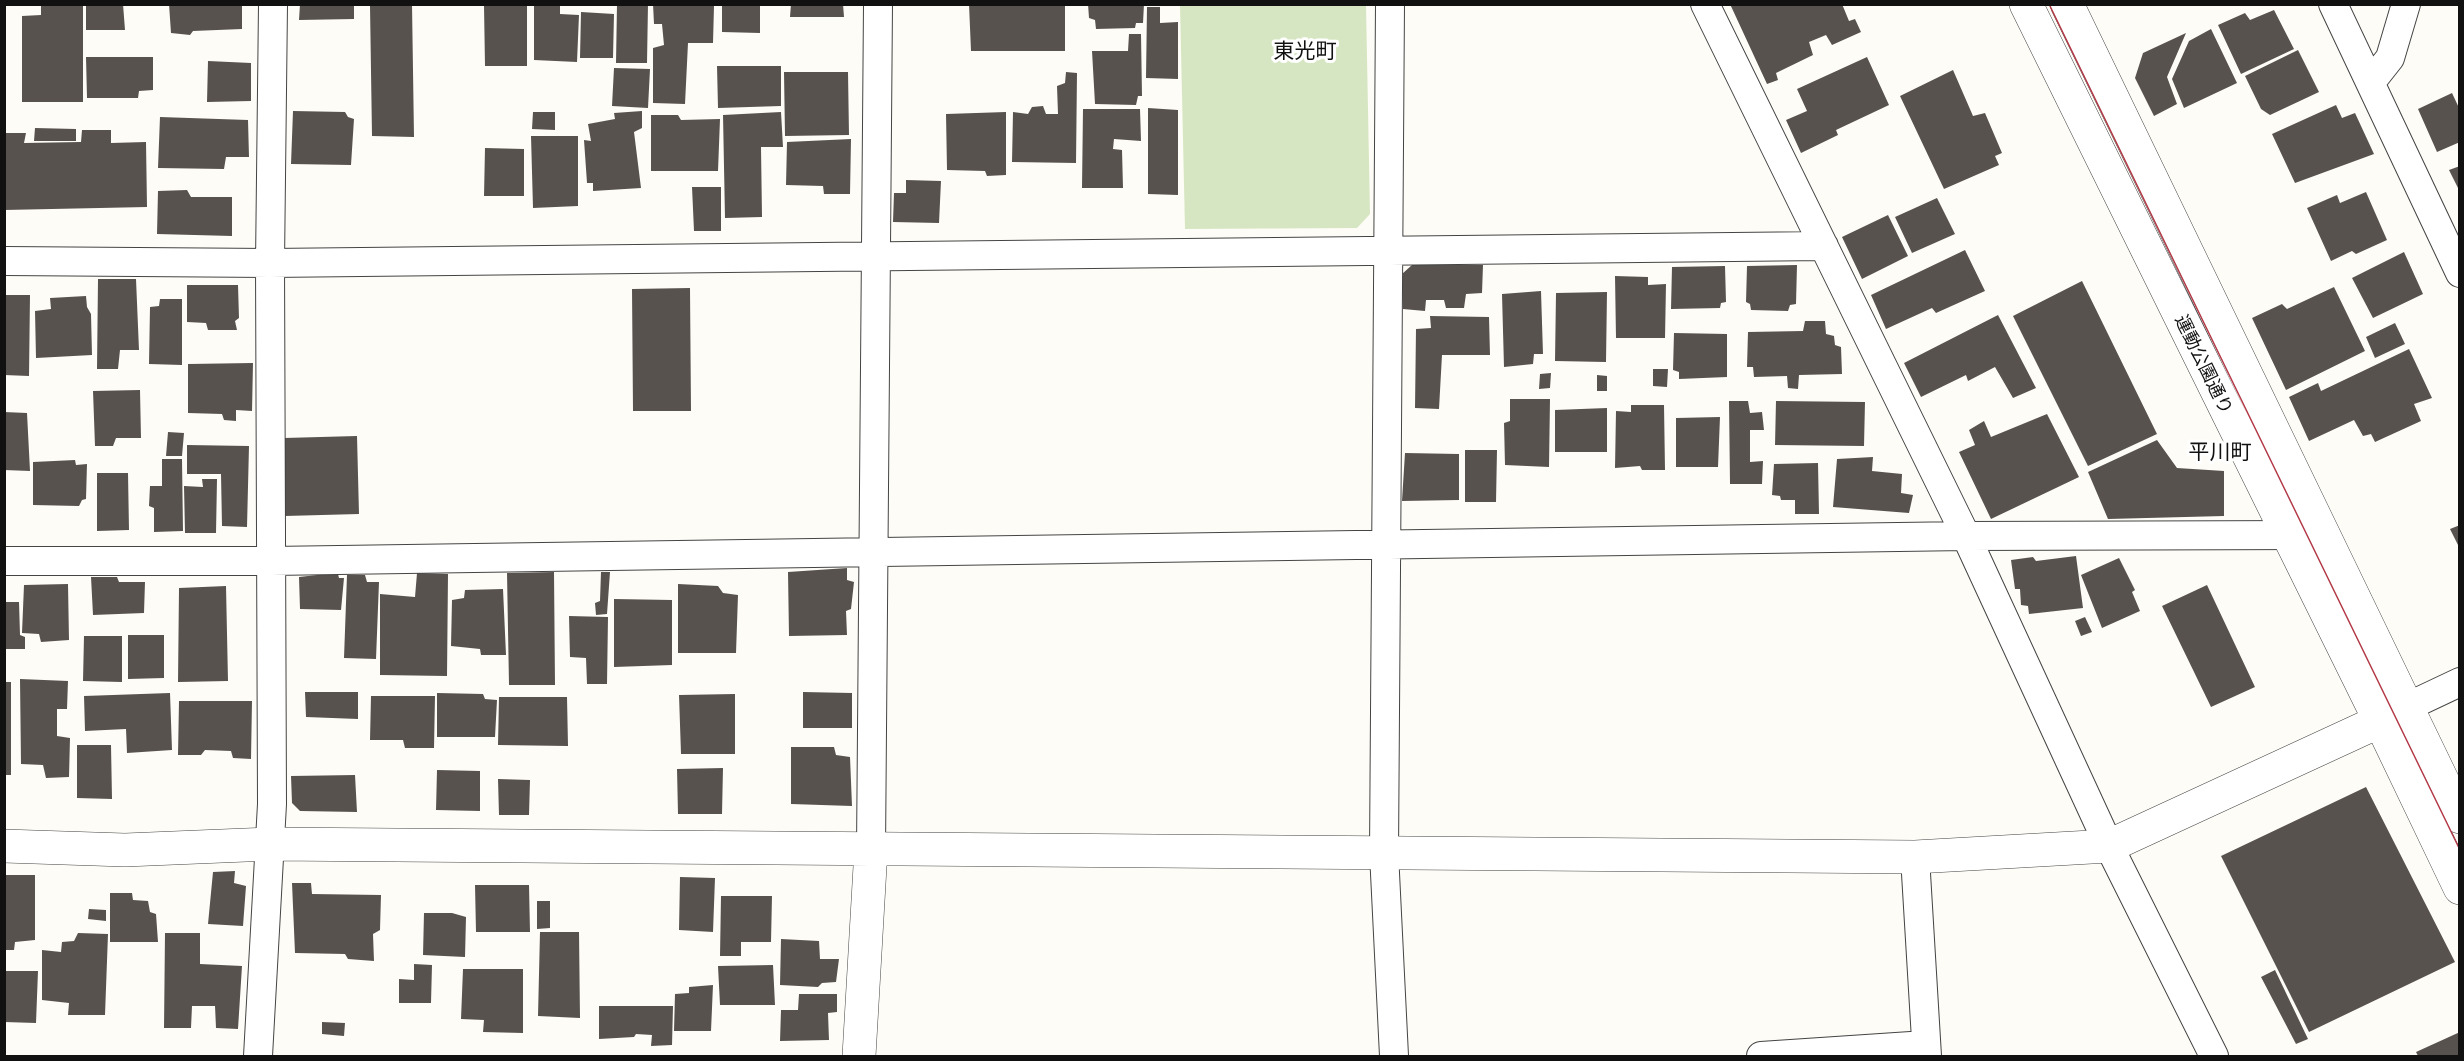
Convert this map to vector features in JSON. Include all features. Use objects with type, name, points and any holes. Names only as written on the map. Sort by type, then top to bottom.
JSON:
[{"type":"street","points":[[258,1056],[272,804],[270,263],[273,4]]},
{"type":"street","points":[[859,1056],[871,849],[878,4]]},
{"type":"street","points":[[1390,4],[1384,853],[1394,1056]]},
{"type":"street","points":[[1705,4],[1966,536],[2109,846],[2214,1056]]},
{"type":"street","name":"運動公園通り","points":[[2026,4],[2288,537],[2393,714],[2460,817]]},
{"type":"street","name":"運動公園通り","points":[[2067,4],[2322,537],[2460,888]]},
{"type":"street","points":[[2333,4],[2460,273]]},
{"type":"street","points":[[2371,82],[2390,58],[2406,4]]},
{"type":"street","points":[[4,261],[270,263],[1824,246]]},
{"type":"street","points":[[4,561],[271,561],[1966,536],[2322,537]]},
{"type":"street","points":[[4,846],[125,850],[270,844],[1915,856],[2109,846],[2460,682]]},
{"type":"street","points":[[1761,1056],[1926,1051],[1915,856]]},
{"type":"green space","points":[[1180,5],[1366,5],[1370,214],[1357,228],[1185,229]]},
{"type":"building","points":[[41,4],[83,4],[83,102],[22,102],[22,16],[41,15]]},
{"type":"building","points":[[86,4],[123,4],[125,30],[86,30]]},
{"type":"building","points":[[169,4],[242,4],[242,29],[193,31],[190,35],[171,33]]},
{"type":"building","points":[[300,4],[354,4],[354,19],[299,20]]},
{"type":"building","points":[[412,4],[414,137],[372,136],[370,6]]},
{"type":"building","points":[[534,4],[560,4],[560,14],[579,15],[577,62],[534,60]]},
{"type":"building","points":[[617,4],[648,4],[647,63],[616,63]]},
{"type":"building","points":[[653,4],[714,6],[713,43],[688,43],[685,104],[653,103],[653,48],[664,45],[662,24],[654,24]]},
{"type":"building","points":[[722,4],[760,4],[760,33],[722,32]]},
{"type":"building","points":[[791,4],[843,4],[844,17],[790,17]]},
{"type":"building","points":[[969,4],[1065,4],[1065,51],[971,51]]},
{"type":"building","points":[[1088,4],[1144,4],[1143,23],[1136,23],[1135,28],[1096,29],[1095,20],[1089,18]]},
{"type":"building","points":[[1730,4],[1842,4],[1849,21],[1855,19],[1861,32],[1832,45],[1826,35],[1809,42],[1813,55],[1776,73],[1778,80],[1767,84]]},
{"type":"building","points":[[484,6],[527,6],[527,66],[485,66]]},
{"type":"building","points":[[1147,7],[1160,7],[1160,23],[1178,22],[1178,79],[1146,78]]},
{"type":"building","points":[[2274,10],[2294,49],[2241,74],[2218,25],[2245,13],[2250,20]]},
{"type":"building","points":[[581,12],[614,14],[613,58],[580,58]]},
{"type":"building","points":[[2211,29],[2237,83],[2184,108],[2172,79],[2189,41]]},
{"type":"building","points":[[2186,33],[2167,77],[2177,104],[2154,116],[2135,78],[2143,53]]},
{"type":"building","points":[[1129,34],[1141,34],[1142,96],[1138,96],[1136,105],[1095,104],[1092,51],[1128,51]]},
{"type":"building","points":[[2298,50],[2319,92],[2270,115],[2261,109],[2245,76]]},
{"type":"building","points":[[86,57],[153,57],[153,90],[139,91],[138,98],[87,98]]},
{"type":"building","points":[[1867,57],[1889,105],[1836,130],[1838,135],[1801,153],[1786,120],[1807,111],[1797,89]]},
{"type":"building","points":[[208,61],[251,63],[251,101],[207,102]]},
{"type":"building","points":[[717,66],[781,66],[781,106],[718,108]]},
{"type":"building","points":[[614,68],[650,69],[648,108],[612,106]]},
{"type":"building","points":[[1953,70],[1973,116],[1985,113],[2002,153],[1995,156],[1999,165],[1944,189],[1900,96]]},
{"type":"building","points":[[784,72],[848,72],[849,135],[785,136]]},
{"type":"building","points":[[1066,72],[1077,73],[1076,163],[1012,162],[1013,112],[1028,114],[1032,107],[1043,106],[1046,114],[1058,114],[1057,86],[1065,83]]},
{"type":"building","points":[[2452,93],[2460,110],[2460,142],[2437,152],[2418,109]]},
{"type":"building","points":[[2336,105],[2342,118],[2355,113],[2374,154],[2295,183],[2272,134]]},
{"type":"building","points":[[1148,108],[1178,110],[1178,195],[1148,194]]},
{"type":"building","points":[[1083,109],[1140,109],[1141,141],[1114,139],[1113,149],[1122,150],[1123,188],[1082,188]]},
{"type":"building","points":[[293,111],[345,112],[348,117],[354,119],[351,165],[291,164]]},
{"type":"building","points":[[642,111],[642,128],[634,132],[641,188],[593,191],[593,183],[587,183],[584,140],[591,141],[588,124],[615,119],[614,113]]},
{"type":"building","points":[[533,112],[555,112],[555,130],[532,129]]},
{"type":"building","points":[[781,112],[783,147],[761,147],[762,217],[725,218],[723,115]]},
{"type":"building","points":[[1006,112],[1006,175],[987,176],[985,171],[947,170],[946,114]]},
{"type":"building","points":[[651,115],[678,115],[681,120],[720,119],[718,171],[651,171]]},
{"type":"building","points":[[160,117],[248,120],[249,157],[226,157],[224,169],[158,168]]},
{"type":"building","points":[[35,128],[76,129],[76,141],[34,141]]},
{"type":"building","points":[[82,130],[111,130],[111,143],[146,142],[147,207],[4,210],[4,133],[26,133],[24,143],[81,142]]},
{"type":"building","points":[[531,136],[578,136],[578,206],[533,208]]},
{"type":"building","points":[[851,139],[850,194],[824,194],[823,186],[786,185],[787,142]]},
{"type":"building","points":[[485,148],[524,149],[524,196],[484,196]]},
{"type":"building","points":[[2460,166],[2460,192],[2449,170]]},
{"type":"building","points":[[906,180],[941,181],[939,223],[893,222],[894,193],[906,193]]},
{"type":"building","points":[[692,187],[721,187],[721,231],[694,231]]},
{"type":"building","points":[[187,190],[191,197],[232,197],[232,236],[157,234],[158,191]]},
{"type":"building","points":[[2366,192],[2387,240],[2356,254],[2352,251],[2331,261],[2307,208],[2337,195],[2340,203]]},
{"type":"building","points":[[1937,198],[1955,234],[1912,253],[1895,217]]},
{"type":"building","points":[[1888,215],[1908,256],[1862,279],[1842,237]]},
{"type":"building","points":[[1965,250],[1985,291],[1936,313],[1932,308],[1886,329],[1871,295]]},
{"type":"building","points":[[2404,252],[2423,294],[2373,318],[2352,278]]},
{"type":"building","points":[[1412,265],[1483,265],[1482,293],[1466,294],[1464,308],[1446,308],[1444,300],[1426,300],[1425,311],[1403,309],[1402,274]]},
{"type":"building","points":[[1797,265],[1796,304],[1790,305],[1788,311],[1751,310],[1750,304],[1746,302],[1747,266]]},
{"type":"building","points":[[1725,266],[1726,302],[1721,303],[1720,308],[1671,309],[1672,267]]},
{"type":"building","points":[[1615,276],[1648,277],[1648,285],[1666,284],[1665,338],[1616,338]]},
{"type":"building","points":[[98,279],[136,279],[139,350],[120,350],[118,369],[97,369]]},
{"type":"building","points":[[2082,281],[2157,434],[2088,466],[2013,316]]},
{"type":"building","points":[[187,285],[238,285],[239,318],[235,321],[237,330],[208,330],[206,323],[187,322]]},
{"type":"building","points":[[2334,287],[2365,351],[2286,390],[2252,318],[2282,304],[2287,309]]},
{"type":"building","points":[[690,288],[691,411],[633,411],[632,289]]},
{"type":"building","points":[[1541,291],[1543,354],[1534,354],[1533,364],[1504,367],[1502,294]]},
{"type":"building","points":[[1607,292],[1606,362],[1555,361],[1556,293]]},
{"type":"building","points":[[4,295],[30,295],[29,376],[4,375]]},
{"type":"building","points":[[86,296],[87,307],[91,314],[92,355],[36,358],[35,311],[51,309],[50,298]]},
{"type":"building","points":[[160,299],[182,299],[182,365],[149,364],[150,307],[159,306]]},
{"type":"building","points":[[1998,315],[2036,388],[2013,398],[1995,367],[1968,381],[1966,375],[1921,397],[1904,363]]},
{"type":"building","points":[[1430,316],[1489,317],[1490,355],[1442,355],[1439,409],[1415,408],[1416,329],[1431,328]]},
{"type":"building","points":[[1805,321],[1825,321],[1826,334],[1834,336],[1835,345],[1841,347],[1842,374],[1799,375],[1798,389],[1788,388],[1787,376],[1754,377],[1753,367],[1747,367],[1748,332],[1803,331]]},
{"type":"building","points":[[2395,323],[2405,344],[2375,358],[2366,337]]},
{"type":"building","points":[[1674,333],[1727,334],[1727,377],[1679,379],[1679,372],[1673,370]]},
{"type":"building","points":[[2409,349],[2432,398],[2414,404],[2421,421],[2375,442],[2371,434],[2363,436],[2354,420],[2309,441],[2289,397],[2318,383],[2321,391]]},
{"type":"building","points":[[253,363],[252,411],[236,410],[236,421],[224,420],[222,414],[188,413],[188,364]]},
{"type":"building","points":[[1653,369],[1668,369],[1667,387],[1653,386]]},
{"type":"building","points":[[1551,373],[1550,388],[1539,389],[1540,374]]},
{"type":"building","points":[[1597,375],[1607,376],[1607,391],[1597,391]]},
{"type":"building","points":[[140,390],[141,438],[116,438],[113,446],[95,446],[93,391]]},
{"type":"building","points":[[1510,399],[1550,399],[1549,467],[1505,465],[1504,423],[1510,421]]},
{"type":"building","points":[[1729,401],[1748,401],[1750,413],[1762,412],[1764,430],[1750,430],[1750,462],[1763,461],[1762,484],[1730,484]]},
{"type":"building","points":[[1776,401],[1865,402],[1864,446],[1775,445]]},
{"type":"building","points":[[1631,405],[1664,405],[1665,470],[1642,470],[1640,466],[1615,468],[1616,411],[1631,412]]},
{"type":"building","points":[[1607,408],[1607,452],[1555,452],[1555,410]]},
{"type":"building","points":[[4,412],[27,413],[30,471],[4,470]]},
{"type":"building","points":[[2047,414],[2079,477],[1991,519],[1959,452],[1975,445],[1969,430],[1984,421],[1991,437]]},
{"type":"building","points":[[1720,417],[1718,467],[1676,467],[1676,418]]},
{"type":"building","points":[[168,432],[184,433],[182,456],[166,456]]},
{"type":"building","points":[[357,436],[359,514],[285,516],[284,438]]},
{"type":"building","points":[[2157,440],[2177,468],[2224,471],[2224,516],[2108,519],[2088,472]]},
{"type":"building","points":[[187,445],[249,446],[247,527],[222,526],[221,474],[187,474]]},
{"type":"building","points":[[1465,450],[1497,450],[1496,502],[1465,502]]},
{"type":"building","points":[[1405,453],[1459,454],[1459,500],[1402,501]]},
{"type":"building","points":[[1873,457],[1872,471],[1902,474],[1901,493],[1913,495],[1909,513],[1833,507],[1837,459]]},
{"type":"building","points":[[162,459],[182,459],[183,531],[154,532],[154,508],[149,506],[150,486],[162,486]]},
{"type":"building","points":[[75,460],[76,465],[87,464],[86,499],[82,500],[79,506],[33,505],[33,462]]},
{"type":"building","points":[[1818,463],[1819,514],[1795,514],[1795,500],[1781,500],[1780,496],[1772,495],[1774,464]]},
{"type":"building","points":[[97,473],[128,473],[129,530],[97,531]]},
{"type":"building","points":[[202,479],[217,479],[216,533],[185,533],[184,486],[203,487]]},
{"type":"building","points":[[2460,525],[2460,549],[2450,529]]},
{"type":"building","points":[[2076,556],[2083,608],[2029,614],[2028,606],[2021,605],[2020,589],[2015,589],[2011,560],[2033,557],[2036,561]]},
{"type":"building","points":[[2119,558],[2135,590],[2132,592],[2140,611],[2102,628],[2081,575]]},
{"type":"building","points":[[847,568],[847,580],[854,582],[851,609],[846,611],[847,635],[789,636],[788,572]]},
{"type":"building","points":[[554,572],[555,685],[509,685],[507,573]]},
{"type":"building","points":[[601,572],[610,572],[607,614],[596,615],[595,603],[600,601]]},
{"type":"building","points":[[417,573],[448,574],[447,676],[380,675],[380,594],[415,597]]},
{"type":"building","points":[[338,574],[339,578],[344,578],[341,610],[300,609],[299,577]]},
{"type":"building","points":[[347,575],[365,575],[367,582],[379,582],[376,659],[344,658]]},
{"type":"building","points":[[91,577],[117,577],[119,582],[145,582],[144,613],[93,615]]},
{"type":"building","points":[[68,584],[69,640],[41,642],[39,634],[22,633],[24,585]]},
{"type":"building","points":[[678,584],[718,586],[723,593],[738,595],[736,653],[678,653]]},
{"type":"building","points":[[2207,585],[2255,687],[2211,707],[2162,606]]},
{"type":"building","points":[[226,586],[228,681],[178,682],[179,588]]},
{"type":"building","points":[[503,589],[506,655],[481,655],[480,649],[451,646],[452,600],[464,598],[465,590]]},
{"type":"building","points":[[614,599],[672,600],[672,665],[614,667]]},
{"type":"building","points":[[4,602],[19,602],[20,635],[25,637],[25,649],[4,649]]},
{"type":"building","points":[[569,616],[608,617],[607,684],[587,684],[586,658],[570,657]]},
{"type":"building","points":[[2085,617],[2092,632],[2081,636],[2075,621]]},
{"type":"building","points":[[128,635],[164,635],[164,678],[128,679]]},
{"type":"building","points":[[84,636],[122,636],[122,682],[83,681]]},
{"type":"building","points":[[20,679],[68,681],[67,709],[57,709],[57,736],[70,738],[69,777],[46,778],[43,765],[21,764]]},
{"type":"building","points":[[4,682],[11,682],[11,775],[4,775]]},
{"type":"building","points":[[305,692],[358,692],[358,719],[306,717]]},
{"type":"building","points":[[803,692],[852,693],[852,728],[803,728]]},
{"type":"building","points":[[170,693],[172,750],[127,753],[126,729],[85,731],[84,696]]},
{"type":"building","points":[[437,693],[483,694],[485,699],[497,700],[495,737],[437,737]]},
{"type":"building","points":[[735,694],[735,754],[681,754],[679,695]]},
{"type":"building","points":[[371,696],[435,696],[434,748],[405,748],[403,740],[370,740]]},
{"type":"building","points":[[499,697],[567,697],[568,746],[498,745]]},
{"type":"building","points":[[179,701],[252,701],[251,759],[233,758],[231,751],[205,750],[201,755],[178,755]]},
{"type":"building","points":[[77,745],[111,745],[112,799],[77,798]]},
{"type":"building","points":[[791,747],[834,747],[836,755],[850,757],[852,806],[791,804]]},
{"type":"building","points":[[723,768],[722,814],[678,814],[677,769]]},
{"type":"building","points":[[437,770],[480,771],[480,811],[436,810]]},
{"type":"building","points":[[355,775],[357,812],[300,811],[292,803],[291,776]]},
{"type":"building","points":[[498,779],[530,780],[529,815],[499,815]]},
{"type":"building","points":[[2366,787],[2455,962],[2309,1032],[2221,856]]},
{"type":"building","points":[[235,871],[234,883],[246,886],[243,926],[208,924],[213,872]]},
{"type":"building","points":[[4,875],[35,875],[35,940],[15,942],[14,950],[4,950]]},
{"type":"building","points":[[680,877],[715,878],[713,932],[679,930]]},
{"type":"building","points":[[292,883],[311,883],[312,894],[381,895],[380,930],[373,934],[374,961],[348,959],[345,954],[295,953]]},
{"type":"building","points":[[475,885],[529,885],[530,932],[476,932]]},
{"type":"building","points":[[110,893],[132,893],[133,900],[148,901],[150,912],[156,914],[158,942],[110,942]]},
{"type":"building","points":[[721,896],[772,896],[771,942],[741,942],[741,956],[720,956]]},
{"type":"building","points":[[537,901],[550,901],[550,928],[537,929]]},
{"type":"building","points":[[89,909],[106,910],[106,921],[88,919]]},
{"type":"building","points":[[424,913],[452,913],[466,917],[465,957],[423,955]]},
{"type":"building","points":[[540,932],[579,932],[580,1018],[538,1016]]},
{"type":"building","points":[[78,933],[108,934],[105,1015],[68,1015],[69,1003],[42,1000],[42,950],[61,952],[62,942],[74,941]]},
{"type":"building","points":[[165,933],[200,933],[200,964],[242,966],[238,1029],[216,1028],[215,1006],[192,1006],[191,1028],[164,1028]]},
{"type":"building","points":[[781,939],[819,941],[820,959],[839,959],[836,982],[822,983],[818,987],[780,985]]},
{"type":"building","points":[[414,964],[432,965],[431,1003],[399,1003],[399,979],[414,980]]},
{"type":"building","points":[[773,965],[775,1005],[720,1005],[718,966]]},
{"type":"building","points":[[463,969],[523,969],[523,1033],[483,1032],[484,1020],[461,1019]]},
{"type":"building","points":[[2275,970],[2308,1039],[2296,1044],[2261,977]]},
{"type":"building","points":[[4,971],[38,971],[36,1023],[4,1022]]},
{"type":"building","points":[[713,985],[711,1031],[674,1031],[675,994],[689,993],[689,987]]},
{"type":"building","points":[[799,994],[837,994],[837,1012],[828,1013],[829,1040],[780,1041],[781,1010],[798,1010]]},
{"type":"building","points":[[599,1006],[673,1006],[672,1045],[651,1046],[652,1035],[636,1034],[634,1037],[599,1039]]},
{"type":"building","points":[[322,1022],[345,1023],[344,1036],[322,1034]]},
{"type":"building","points":[[2460,1032],[2460,1056],[2418,1056],[2416,1052]]},
{"type":"tram line","points":[[2049,4],[2460,850]]},
{"type":"district","name":"東光町","points":[[1305,52]]},
{"type":"district","name":"平川町","points":[[2220,453]]}]
